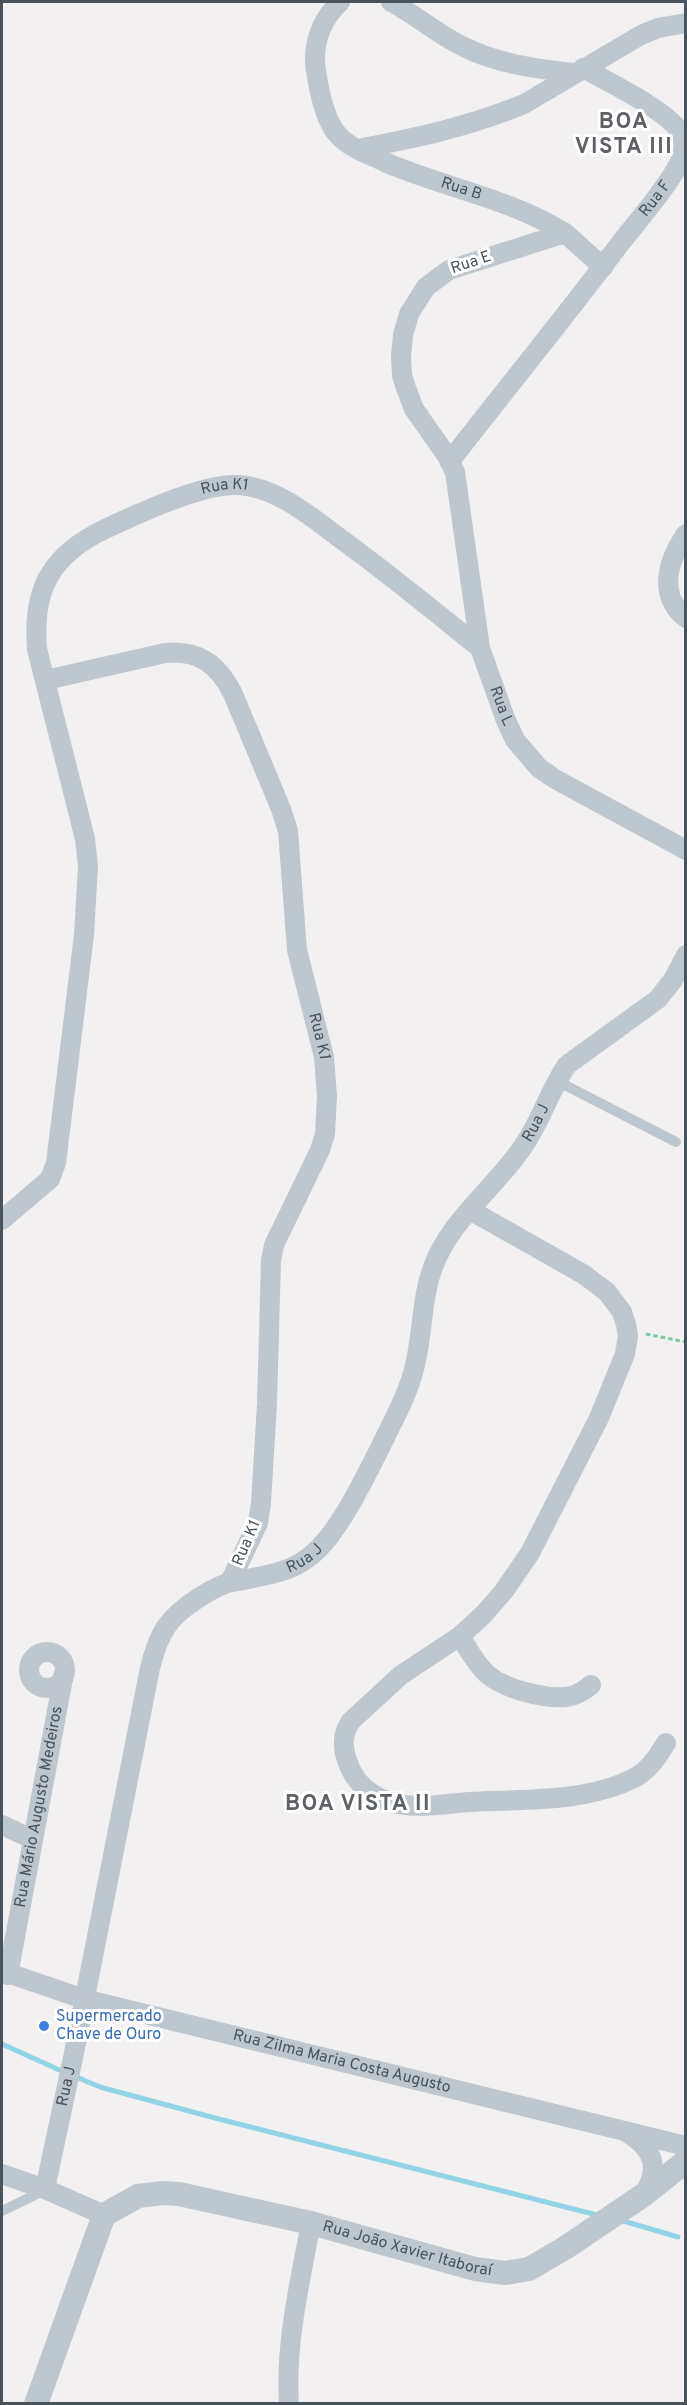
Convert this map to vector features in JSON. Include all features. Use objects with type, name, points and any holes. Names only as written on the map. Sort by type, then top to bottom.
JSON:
[{"type":"street","name":"Rua B","points":[[340,2],[326,19],[319,33],[314,62],[330,121],[339,137],[358,149],[415,174],[525,211],[565,233]]},
{"type":"street","points":[[391,2],[473,51],[505,62],[579,71]]},
{"type":"street","points":[[358,149],[464,127],[524,104],[641,35],[658,28],[686,23]]},
{"type":"street","name":"Rua F","points":[[579,71],[661,113],[674,123],[684,143],[679,164],[603,267]]},
{"type":"street","points":[[399,141],[390,152],[391,159],[415,174]]},
{"type":"street","points":[[452,466],[603,267],[565,233]]},
{"type":"street","name":"Rua E","points":[[452,466],[414,409],[402,375],[403,335],[409,314],[418,297],[436,277],[448,270],[565,233]]},
{"type":"street","name":"Rua L","points":[[452,466],[480,648],[515,740],[539,768],[576,792],[686,850]]},
{"type":"street","name":"Rua K1","points":[[2,1221],[50,1179],[57,1163],[88,888],[85,839],[37,649],[35,626],[39,604],[45,584],[56,565],[72,548],[89,537],[166,503],[219,486],[237,484],[270,493],[291,503],[367,558],[480,648]]},
{"type":"street","points":[[686,534],[670,564],[667,576],[672,602],[686,618]]},
{"type":"street","name":"Rua K1","points":[[46,680],[165,653],[179,652],[206,660],[224,676],[233,694],[282,809],[288,831],[297,950],[324,1057],[327,1115],[321,1150],[274,1245],[270,1277],[267,1404],[261,1503],[258,1523],[230,1582]]},
{"type":"street","name":"Rua J","points":[[45,2190],[154,1650],[166,1625],[173,1616],[209,1592],[230,1582],[270,1576],[297,1566],[320,1548],[356,1495],[408,1389],[420,1341],[432,1267],[447,1237],[521,1150],[533,1132],[567,1065],[580,1053],[658,999],[673,980],[686,955]]},
{"type":"street","points":[[470,1210],[597,1283],[622,1312],[628,1332],[625,1354],[619,1373],[530,1553],[504,1592],[483,1615],[460,1636],[401,1675],[346,1727],[343,1743],[351,1772],[363,1786],[379,1797],[397,1804],[422,1805],[558,1797],[588,1793],[636,1777],[648,1769],[666,1743]]},
{"type":"street","points":[[460,1636],[478,1664],[489,1675],[515,1688],[547,1696],[569,1697],[591,1685]]},
{"type":"street","name":"Rua Mário Augusto Medeiros","points":[[5,1973],[64,1673]]},
{"type":"street","points":[[2,1825],[32,1839]]},
{"type":"street","name":"Rua Zilma Maria Costa Augusto","points":[[5,1973],[84,1999],[686,2146]]},
{"type":"street","points":[[626,2132],[642,2143],[652,2162],[653,2176],[642,2196]]},
{"type":"street","name":"Rua João Xavier Itaboraí","points":[[104,2215],[138,2196],[163,2193],[209,2199],[311,2223],[475,2269],[505,2273],[529,2269],[547,2259],[642,2196],[686,2161]]},
{"type":"street","points":[[2,2174],[104,2215],[36,2403]]},
{"type":"street","points":[[289,2403],[290,2349],[311,2223]]},
{"type":"lane","points":[[557,1081],[676,1142]]},
{"type":"lane","points":[[2,2211],[45,2190]]},
{"type":"path","points":[[628,1332],[653,1334],[686,1342]]},
{"type":"waterway","points":[[2,2044],[66,2073]]},
{"type":"waterway","points":[[74,2076],[100,2087],[215,2118],[597,2215]]},
{"type":"waterway","points":[[620,2220],[678,2237]]},
{"type":"place","name":"Supermercado Chave de Ouro","points":[[44,2026]]},
{"type":"district","name":"BOA VISTA III","points":[[624,134]]},
{"type":"district","name":"BOA VISTA II","points":[[358,1804]]}]
